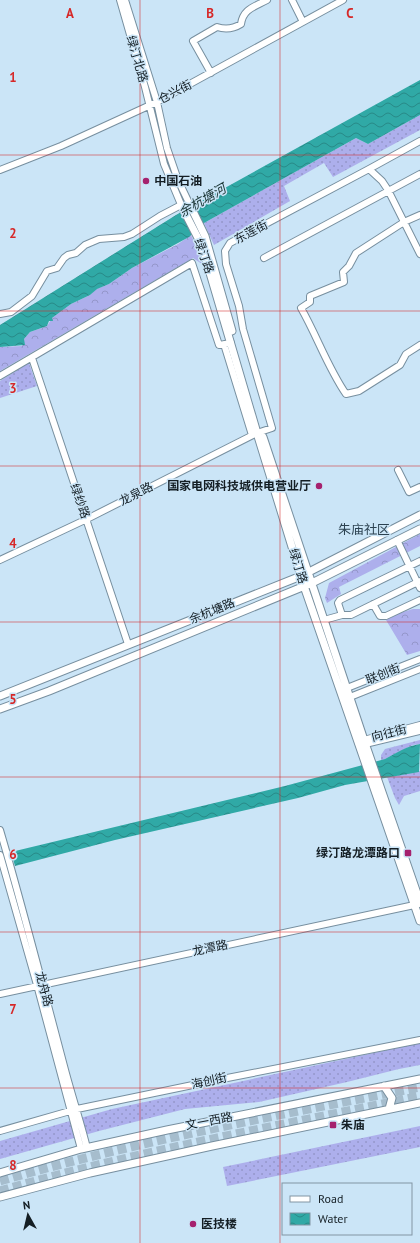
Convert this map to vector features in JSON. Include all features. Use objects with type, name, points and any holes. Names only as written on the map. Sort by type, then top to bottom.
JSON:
[{"type":"main road","name":"绿汀路","points":[[185,206],[202,238],[257,433],[304,586],[362,742]]},
{"type":"main road","name":"绿汀路","points":[[202,238],[227,344],[257,433],[309,572],[350,697],[368,761],[411,879],[418,903],[420,921]]},
{"type":"main road","name":"余杭塘路","points":[[0,696],[301,576],[420,515]]},
{"type":"main road","name":"余杭塘路","points":[[0,709],[56,688],[312,583],[420,529]]},
{"type":"main road","name":"文一西路","points":[[0,1173],[84,1149],[167,1130],[420,1079]]},
{"type":"main road","points":[[384,1086],[392,1098],[389,1109]]},
{"type":"main road","points":[[0,1198],[90,1173],[420,1103]]},
{"type":"street","name":"绿汀北路","points":[[120,0],[150,105],[164,164],[185,206]]},
{"type":"street","name":"绿汀北路","points":[[125,0],[157,102],[167,148],[185,206]]},
{"type":"street","points":[[211,73],[193,41],[217,28],[225,30],[234,28],[241,24],[242,15],[246,11],[267,0]]},
{"type":"street","points":[[292,0],[304,22]]},
{"type":"street","name":"仓兴街","points":[[0,170],[61,146],[157,102],[343,0]]},
{"type":"street","name":"东莲街","points":[[272,428],[243,329],[239,306],[226,264],[225,251],[230,242],[420,141]]},
{"type":"street","points":[[369,169],[382,181],[388,190],[420,254]]},
{"type":"street","points":[[264,258],[420,174]]},
{"type":"street","points":[[0,314],[11,312],[32,296],[47,271],[57,268],[64,258],[68,255],[76,253],[85,245],[99,239],[124,237],[132,234],[160,216],[185,206]]},
{"type":"street","points":[[420,216],[404,222],[356,253],[349,266],[343,272],[344,282],[310,296],[310,302],[301,308],[314,331],[338,382],[346,394],[359,391],[400,365],[406,354],[420,345]]},
{"type":"street","points":[[0,376],[192,263],[219,345],[227,344]]},
{"type":"street","name":"绿纱路","points":[[32,358],[128,644]]},
{"type":"street","name":"龙泉路","points":[[0,560],[87,519],[257,433],[272,428]]},
{"type":"street","points":[[398,470],[410,492],[420,487]]},
{"type":"street","points":[[396,540],[409,566],[419,581],[420,588]]},
{"type":"street","points":[[342,615],[338,602],[340,600],[420,561]]},
{"type":"street","points":[[324,620],[342,615],[351,615],[419,581]]},
{"type":"street","points":[[373,604],[380,616],[386,616],[420,600]]},
{"type":"street","name":"联创街","points":[[347,688],[420,659]]},
{"type":"street","name":"联创街","points":[[350,697],[420,669]]},
{"type":"street","name":"向往街","points":[[362,742],[420,725]]},
{"type":"street","name":"向往街","points":[[362,742],[420,730]]},
{"type":"street","name":"龙舟路","points":[[0,830],[84,1149]]},
{"type":"street","name":"龙舟路","points":[[0,855],[40,984]]},
{"type":"street","name":"龙潭路","points":[[0,994],[40,984],[418,903]]},
{"type":"street","name":"海创街","points":[[0,1131],[74,1110],[420,1040]]},
{"type":"green space","points":[[420,115],[420,130],[333,177],[324,163],[284,186],[290,201],[214,245],[204,223],[356,138],[368,144]]},
{"type":"green space","points":[[191,235],[199,252],[202,264],[193,258],[0,371],[0,347],[22,346],[24,339],[30,332],[47,326],[52,318],[71,304],[90,295],[96,289],[109,284],[132,268],[178,244]]},
{"type":"green space","points":[[29,363],[37,386],[0,398],[0,381]]},
{"type":"green space","points":[[420,534],[420,546],[339,587],[341,594],[327,603],[325,598],[329,583]]},
{"type":"green space","points":[[413,609],[420,609],[420,651],[407,655],[386,620]]},
{"type":"green space","points":[[420,740],[420,744],[413,745],[381,761],[381,755],[385,749]]},
{"type":"green space","points":[[420,771],[420,791],[404,796],[399,805],[387,777]]},
{"type":"green space","points":[[420,1043],[420,1065],[259,1102],[185,1109],[99,1131],[0,1159],[0,1141],[112,1109]]},
{"type":"green space","points":[[420,1126],[420,1147],[227,1186],[223,1167]]},
{"type":"water","points":[[420,80],[420,115],[368,144],[356,138],[204,223],[189,237],[132,268],[109,284],[97,289],[90,295],[71,304],[52,318],[53,321],[49,321],[47,326],[30,332],[24,339],[25,345],[0,347],[0,325],[176,215]]},
{"type":"water","points":[[420,744],[419,772],[345,785],[298,798],[115,840],[15,866],[11,852],[285,786],[385,759],[406,748]]},
{"type":"tunnel","points":[[0,1181],[104,1153],[156,1141],[262,1118],[420,1087]]},
{"type":"tunnel","points":[[0,1191],[156,1151],[420,1096]]},
{"type":"place","name":"中国石油","points":[[146,181]]},
{"type":"place","name":"国家电网科技城供电营业厅","points":[[319,486]]},
{"type":"place","name":"绿汀路龙潭路口","points":[[408,853]]},
{"type":"place","name":"朱庙","points":[[333,1125]]},
{"type":"place","name":"医技楼","points":[[193,1224]]},
{"type":"district","name":"朱庙社区","points":[[364,529]]},
{"type":"water label","name":"余杭塘河","points":[[202,200]]}]
